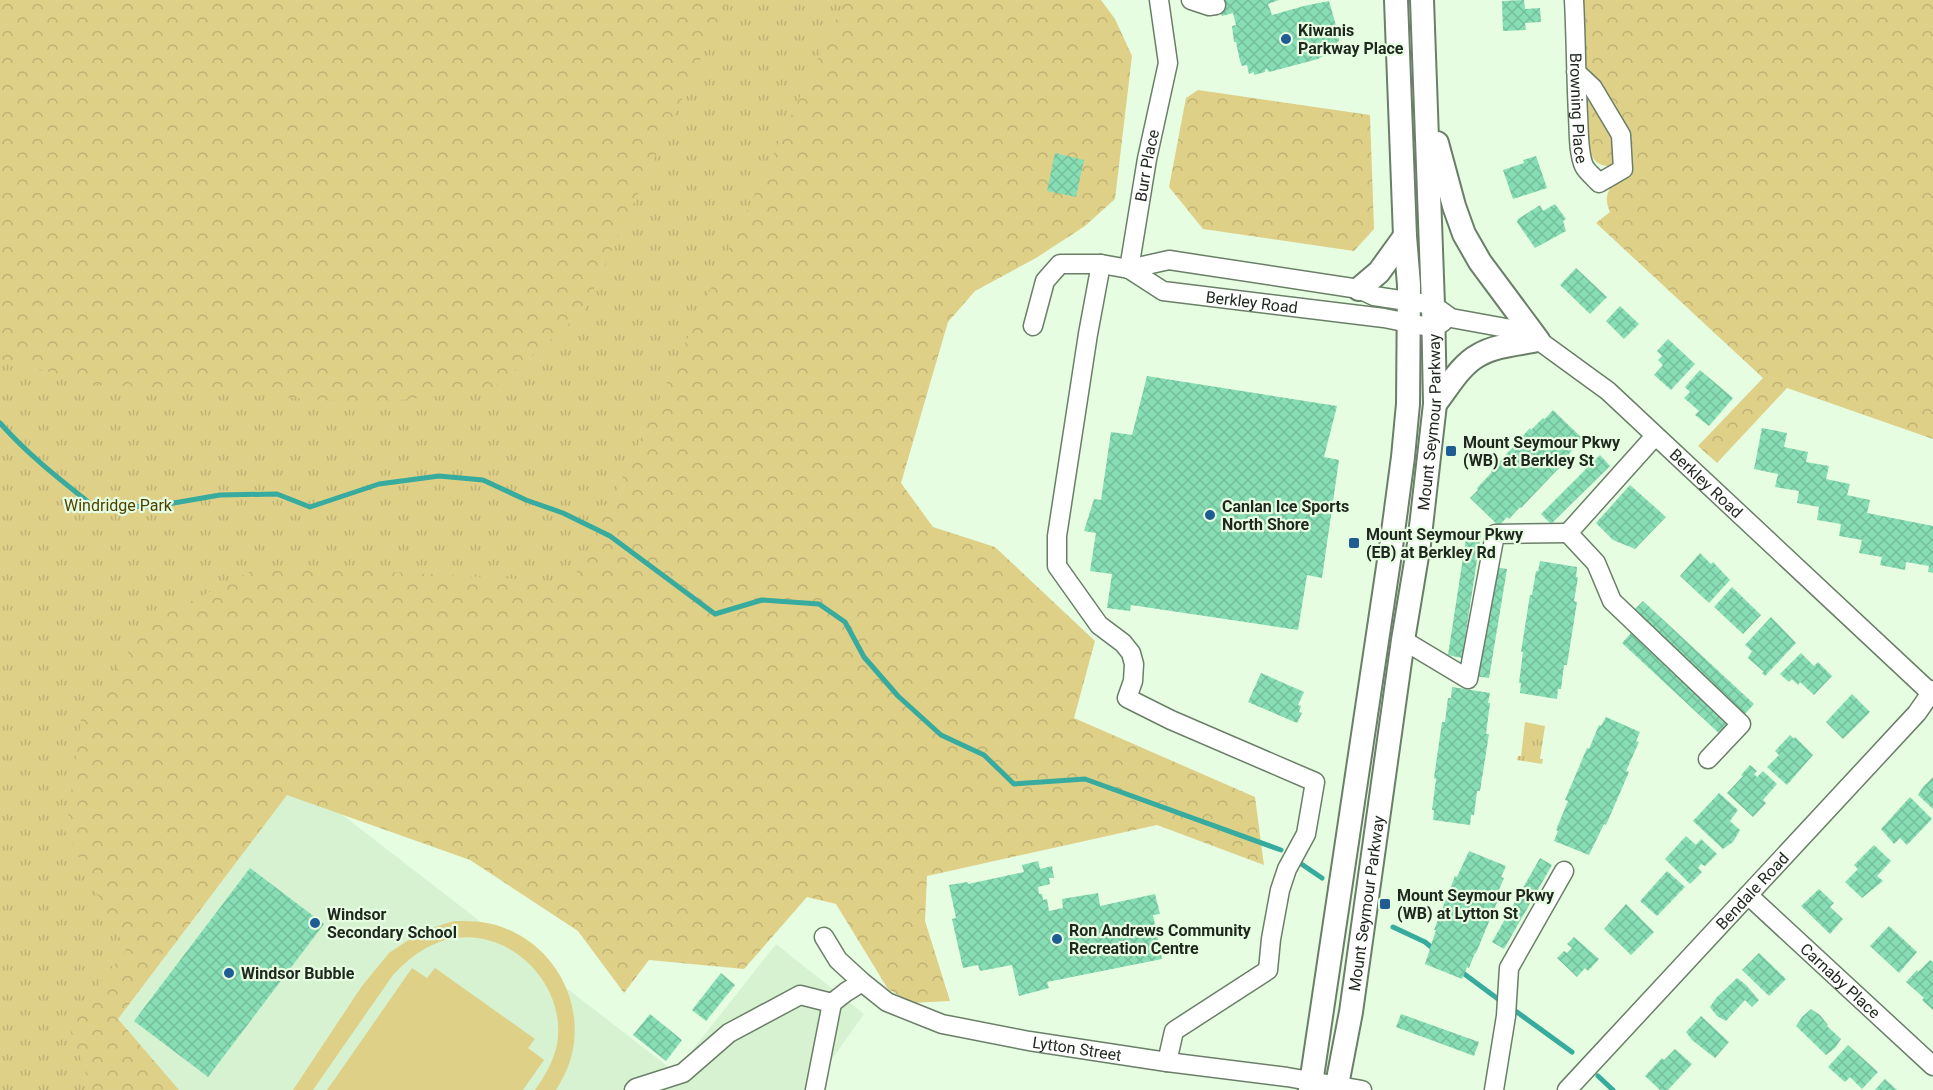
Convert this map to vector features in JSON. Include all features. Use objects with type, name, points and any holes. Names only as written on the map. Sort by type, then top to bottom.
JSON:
[{"type":"main road","name":"Mount Seymour Parkway","points":[[1311,1086],[1403,457],[1408,404],[1409,277],[1405,236],[1396,0]]},
{"type":"main road","name":"Mount Seymour Parkway","points":[[1337,1088],[1351,1012],[1403,640],[1419,544],[1435,404],[1439,317],[1422,0]]},
{"type":"main road","points":[[1427,102],[1451,198],[1464,234],[1484,268],[1538,340],[1496,348],[1479,355],[1466,365],[1435,404]]},
{"type":"main road","points":[[1359,288],[1379,272],[1405,236]]},
{"type":"street","name":"Burr Place","points":[[1129,269],[1147,159],[1168,63],[1159,0]]},
{"type":"street","points":[[1191,0],[1209,6],[1216,5]]},
{"type":"street","name":"Browning Place","points":[[1574,0],[1576,72],[1579,139],[1584,166],[1599,183],[1623,169],[1621,135],[1593,88],[1576,72]]},
{"type":"street","name":"Berkley Road","points":[[1129,269],[1169,260],[1359,288],[1408,312],[1517,330],[1538,340],[1608,391],[1932,693]]},
{"type":"street","name":"Berkley Road","points":[[1033,326],[1045,281],[1060,264],[1101,264],[1129,269],[1163,291],[1384,318],[1408,312]]},
{"type":"street","points":[[1101,264],[1058,525],[1057,566],[1099,626],[1123,643],[1131,652],[1134,664],[1133,681],[1127,698],[1171,720],[1315,782],[1306,834],[1287,869],[1280,890],[1268,970],[1174,1031],[1167,1062]]},
{"type":"street","points":[[1403,640],[1468,679],[1495,534],[1568,533],[1655,435]]},
{"type":"street","points":[[1568,533],[1596,563],[1612,601],[1741,724],[1708,759]]},
{"type":"street","name":"Bendale Road","points":[[1567,1090],[1917,713],[1932,693]]},
{"type":"street","points":[[1494,1090],[1506,1016],[1509,968],[1563,871]]},
{"type":"street","name":"Carnaby Place","points":[[1748,895],[1933,1066]]},
{"type":"street","name":"Lytton Street","points":[[824,937],[838,960],[887,1002],[942,1024],[1029,1041],[1311,1086],[1362,1090]]},
{"type":"street","points":[[815,1090],[832,1004],[862,982]]},
{"type":"street","points":[[634,1090],[683,1073],[729,1033],[800,994],[832,1004]]},
{"type":"shaded area","name":"Windsor Secondary School","points":[[274,762],[675,1072],[776,944],[864,1014],[813,1086],[813,1090],[92,1090],[68,1024]]},
{"type":"green space","points":[[0,0],[1101,0],[1115,19],[1132,56],[1115,199],[1085,226],[1036,258],[975,291],[948,322],[901,483],[933,527],[995,547],[1095,641],[1074,718],[1255,797],[1264,865],[1157,825],[927,876],[925,921],[950,1001],[912,1003],[888,989],[836,904],[807,897],[744,969],[649,960],[624,993],[578,931],[470,860],[287,795],[118,1019],[179,1090],[0,1090]]},
{"type":"green space","name":"Windridge Park","points":[[728,0],[845,0],[572,582],[263,565],[150,622],[81,719],[66,832],[126,950],[68,1024],[92,1090],[0,1090],[0,359],[95,384],[366,403],[490,391],[583,312]]},
{"type":"green space","points":[[1582,0],[1933,0],[1933,439],[1787,388],[1717,463],[1698,446],[1763,378],[1596,223],[1610,212],[1607,196],[1620,175],[1612,166],[1601,165],[1594,160],[1587,141]]},
{"type":"green space","points":[[1198,90],[1370,115],[1374,229],[1354,251],[1203,229],[1169,187],[1186,98]]},
{"type":"green space","points":[[1525,722],[1545,726],[1540,759],[1543,759],[1542,764],[1517,760],[1518,756],[1521,756]]},
{"type":"green space","points":[[454,921],[491,924],[516,933],[534,945],[549,960],[561,978],[570,997],[574,1018],[574,1039],[569,1065],[556,1090],[535,1090],[548,1069],[557,1045],[558,1022],[553,1000],[543,980],[528,963],[511,950],[491,941],[469,937],[438,943],[424,949],[405,964],[393,975],[313,1090],[293,1090],[362,986],[389,953],[422,931]]},
{"type":"green space","points":[[412,968],[427,978],[435,968],[535,1039],[528,1048],[544,1060],[523,1090],[327,1090]]},
{"type":"building","name":"Kiwanis Parkway Place","points":[[1216,0],[1279,0],[1268,4],[1272,15],[1329,1],[1339,36],[1338,48],[1332,54],[1323,55],[1318,59],[1269,72],[1267,69],[1265,72],[1249,74],[1247,65],[1242,66],[1236,42],[1234,42],[1232,26],[1236,25],[1233,13],[1222,16]]},
{"type":"building","points":[[1524,0],[1525,9],[1540,8],[1541,22],[1525,23],[1526,30],[1503,31],[1502,1]]},
{"type":"building","points":[[1055,153],[1084,160],[1076,197],[1047,191]]},
{"type":"building","points":[[1536,156],[1547,188],[1513,199],[1503,170]]},
{"type":"building","points":[[1555,204],[1566,219],[1563,221],[1566,231],[1535,248],[1517,222],[1518,219],[1540,205],[1543,211]]},
{"type":"building","points":[[1576,268],[1607,297],[1590,314],[1560,285]]},
{"type":"building","points":[[1620,306],[1639,324],[1624,339],[1606,321]]},
{"type":"building","points":[[1668,339],[1695,364],[1671,390],[1654,375],[1663,365],[1658,360],[1662,356],[1657,351]]},
{"type":"building","points":[[1700,370],[1733,398],[1709,426],[1695,415],[1699,411],[1684,398],[1690,392],[1685,387]]},
{"type":"building","name":"Canlan Ice Sports North Shore","points":[[1147,376],[1337,406],[1324,457],[1339,460],[1322,578],[1307,575],[1298,630],[1131,605],[1130,611],[1107,608],[1112,574],[1090,571],[1096,533],[1084,531],[1094,499],[1101,500],[1111,432],[1132,435]]},
{"type":"building","points":[[1553,410],[1582,438],[1561,466],[1521,508],[1509,519],[1507,517],[1499,526],[1470,498],[1530,428],[1531,430]]},
{"type":"building","points":[[1762,428],[1787,433],[1784,447],[1808,452],[1806,462],[1829,466],[1826,479],[1850,484],[1847,495],[1870,500],[1867,513],[1933,526],[1933,573],[1928,572],[1929,566],[1906,562],[1905,570],[1880,565],[1882,557],[1859,553],[1862,540],[1839,536],[1841,524],[1817,520],[1819,507],[1797,503],[1799,491],[1775,487],[1778,474],[1754,469]]},
{"type":"building","points":[[1600,455],[1610,466],[1551,524],[1541,514]]},
{"type":"building","points":[[1630,485],[1666,517],[1635,549],[1613,540],[1596,523]]},
{"type":"building","points":[[1467,532],[1481,534],[1462,658],[1448,655]]},
{"type":"building","points":[[1700,553],[1711,564],[1713,562],[1730,580],[1709,603],[1680,576]]},
{"type":"building","points":[[1540,561],[1577,567],[1576,577],[1578,577],[1574,601],[1577,602],[1567,665],[1564,665],[1561,689],[1558,689],[1557,699],[1520,693],[1523,652],[1521,652],[1530,595],[1532,595]]},
{"type":"building","points":[[1493,567],[1507,569],[1489,678],[1475,676]]},
{"type":"building","points":[[1732,587],[1761,615],[1743,634],[1714,607]]},
{"type":"building","points":[[1643,601],[1754,704],[1744,715],[1633,611]]},
{"type":"building","points":[[1771,617],[1796,643],[1765,676],[1762,673],[1764,672],[1748,658],[1752,651],[1745,645]]},
{"type":"building","points":[[1631,633],[1733,727],[1723,737],[1622,643]]},
{"type":"building","points":[[1801,653],[1814,666],[1818,662],[1832,676],[1814,695],[1800,682],[1798,685],[1792,679],[1789,682],[1780,674]]},
{"type":"building","points":[[1261,673],[1304,692],[1298,705],[1301,706],[1299,712],[1302,713],[1297,723],[1248,702]]},
{"type":"building","points":[[1452,687],[1490,693],[1486,734],[1489,734],[1480,791],[1477,791],[1474,815],[1471,815],[1470,825],[1433,820],[1436,779],[1434,778],[1442,722],[1445,722]]},
{"type":"building","points":[[1852,694],[1870,712],[1843,739],[1826,722]]},
{"type":"building","points":[[1606,717],[1640,732],[1636,741],[1639,742],[1606,825],[1604,824],[1589,855],[1554,841],[1568,801],[1565,800],[1587,748],[1589,749],[1599,725],[1601,726]]},
{"type":"building","points":[[1790,735],[1813,755],[1787,785],[1767,767],[1779,755],[1775,751]]},
{"type":"building","points":[[1750,765],[1757,771],[1754,774],[1757,777],[1763,771],[1777,784],[1763,800],[1766,803],[1753,817],[1727,793]]},
{"type":"building","points":[[1933,777],[1933,809],[1918,795]]},
{"type":"building","points":[[1719,793],[1738,810],[1730,821],[1740,830],[1733,842],[1723,849],[1693,821]]},
{"type":"building","points":[[1910,797],[1932,819],[1907,845],[1900,838],[1894,844],[1881,829]]},
{"type":"building","points":[[1686,836],[1696,845],[1701,839],[1717,854],[1705,866],[1701,864],[1698,868],[1702,872],[1690,884],[1665,859]]},
{"type":"building","points":[[1874,845],[1891,861],[1877,876],[1883,881],[1862,898],[1845,882],[1858,869],[1854,865]]},
{"type":"building","points":[[1469,851],[1506,866],[1501,877],[1504,878],[1495,899],[1498,900],[1476,953],[1462,979],[1425,964],[1436,930],[1434,930],[1455,876],[1457,877]]},
{"type":"building","points":[[1540,858],[1552,865],[1504,949],[1492,942]]},
{"type":"building","name":"Ron Andrews Community Recreation Centre","points":[[1038,861],[1040,869],[1052,866],[1054,878],[1049,878],[1050,884],[1038,887],[1043,900],[1047,899],[1049,911],[1063,908],[1062,899],[1098,893],[1100,906],[1155,894],[1160,914],[1153,915],[1162,959],[1047,982],[1049,988],[1019,996],[1012,965],[980,971],[978,965],[963,968],[952,919],[956,918],[949,885],[967,882],[968,884],[1024,872],[1022,865]]},
{"type":"building","name":"Windsor Bubble","points":[[250,868],[324,924],[208,1077],[134,1021]]},
{"type":"building","points":[[1667,871],[1685,887],[1657,916],[1640,901]]},
{"type":"building","points":[[1819,889],[1834,903],[1830,907],[1843,919],[1830,934],[1801,906]]},
{"type":"building","points":[[1626,904],[1654,932],[1631,955],[1604,929]]},
{"type":"building","points":[[1889,926],[1917,952],[1899,973],[1870,946]]},
{"type":"building","points":[[1574,937],[1599,959],[1588,971],[1585,968],[1577,977],[1557,958],[1564,951],[1567,953],[1572,948],[1567,944]]},
{"type":"building","points":[[1759,953],[1786,979],[1769,996],[1742,970]]},
{"type":"building","points":[[1930,960],[1933,962],[1933,1010],[1922,1000],[1924,998],[1906,982]]},
{"type":"building","points":[[721,973],[735,985],[706,1021],[692,1010]]},
{"type":"building","points":[[1737,978],[1759,1000],[1752,1007],[1745,1000],[1726,1021],[1717,1016],[1710,1007]]},
{"type":"building","points":[[1811,1009],[1820,1015],[1827,1026],[1841,1039],[1826,1055],[1796,1026]]},
{"type":"building","points":[[650,1014],[682,1040],[666,1061],[633,1035]]},
{"type":"building","points":[[1401,1014],[1479,1042],[1474,1056],[1396,1027]]},
{"type":"building","points":[[1701,1016],[1729,1042],[1715,1058],[1692,1040],[1686,1032]]},
{"type":"building","points":[[1848,1045],[1878,1072],[1862,1089],[1850,1077],[1845,1082],[1828,1067]]},
{"type":"building","points":[[1675,1049],[1692,1064],[1668,1090],[1660,1090],[1645,1076],[1662,1058],[1664,1060]]},
{"type":"building","points":[[1885,1079],[1897,1090],[1875,1090]]},
{"type":"waterway","points":[[0,423],[34,458],[97,509],[162,505],[220,495],[277,494],[310,507],[379,484],[439,476],[483,480],[526,500],[563,513],[610,536],[715,614],[762,600],[819,604],[845,622],[864,657],[898,696],[941,735],[984,755],[1014,784],[1085,779],[1281,850]]},
{"type":"waterway","points":[[1297,861],[1322,878]]},
{"type":"waterway","points":[[1393,927],[1425,942],[1436,951]]},
{"type":"waterway","points":[[1459,970],[1502,1002]]},
{"type":"waterway","points":[[1510,1007],[1572,1052]]},
{"type":"waterway","points":[[1598,1076],[1613,1090]]},
{"type":"place","name":"Kiwanis Parkway Place","points":[[1286,39]]},
{"type":"place","name":"Mount Seymour Pkwy (WB) at Berkley St","points":[[1451,451]]},
{"type":"place","name":"Canlan Ice Sports North Shore","points":[[1210,515]]},
{"type":"place","name":"Mount Seymour Pkwy (EB) at Berkley Rd","points":[[1354,543]]},
{"type":"place","name":"Mount Seymour Pkwy (WB) at Lytton St","points":[[1385,904]]},
{"type":"place","name":"Windsor Secondary School","points":[[315,923]]},
{"type":"place","name":"Ron Andrews Community Recreation Centre","points":[[1057,939]]},
{"type":"place","name":"Windsor Bubble","points":[[229,973]]}]
